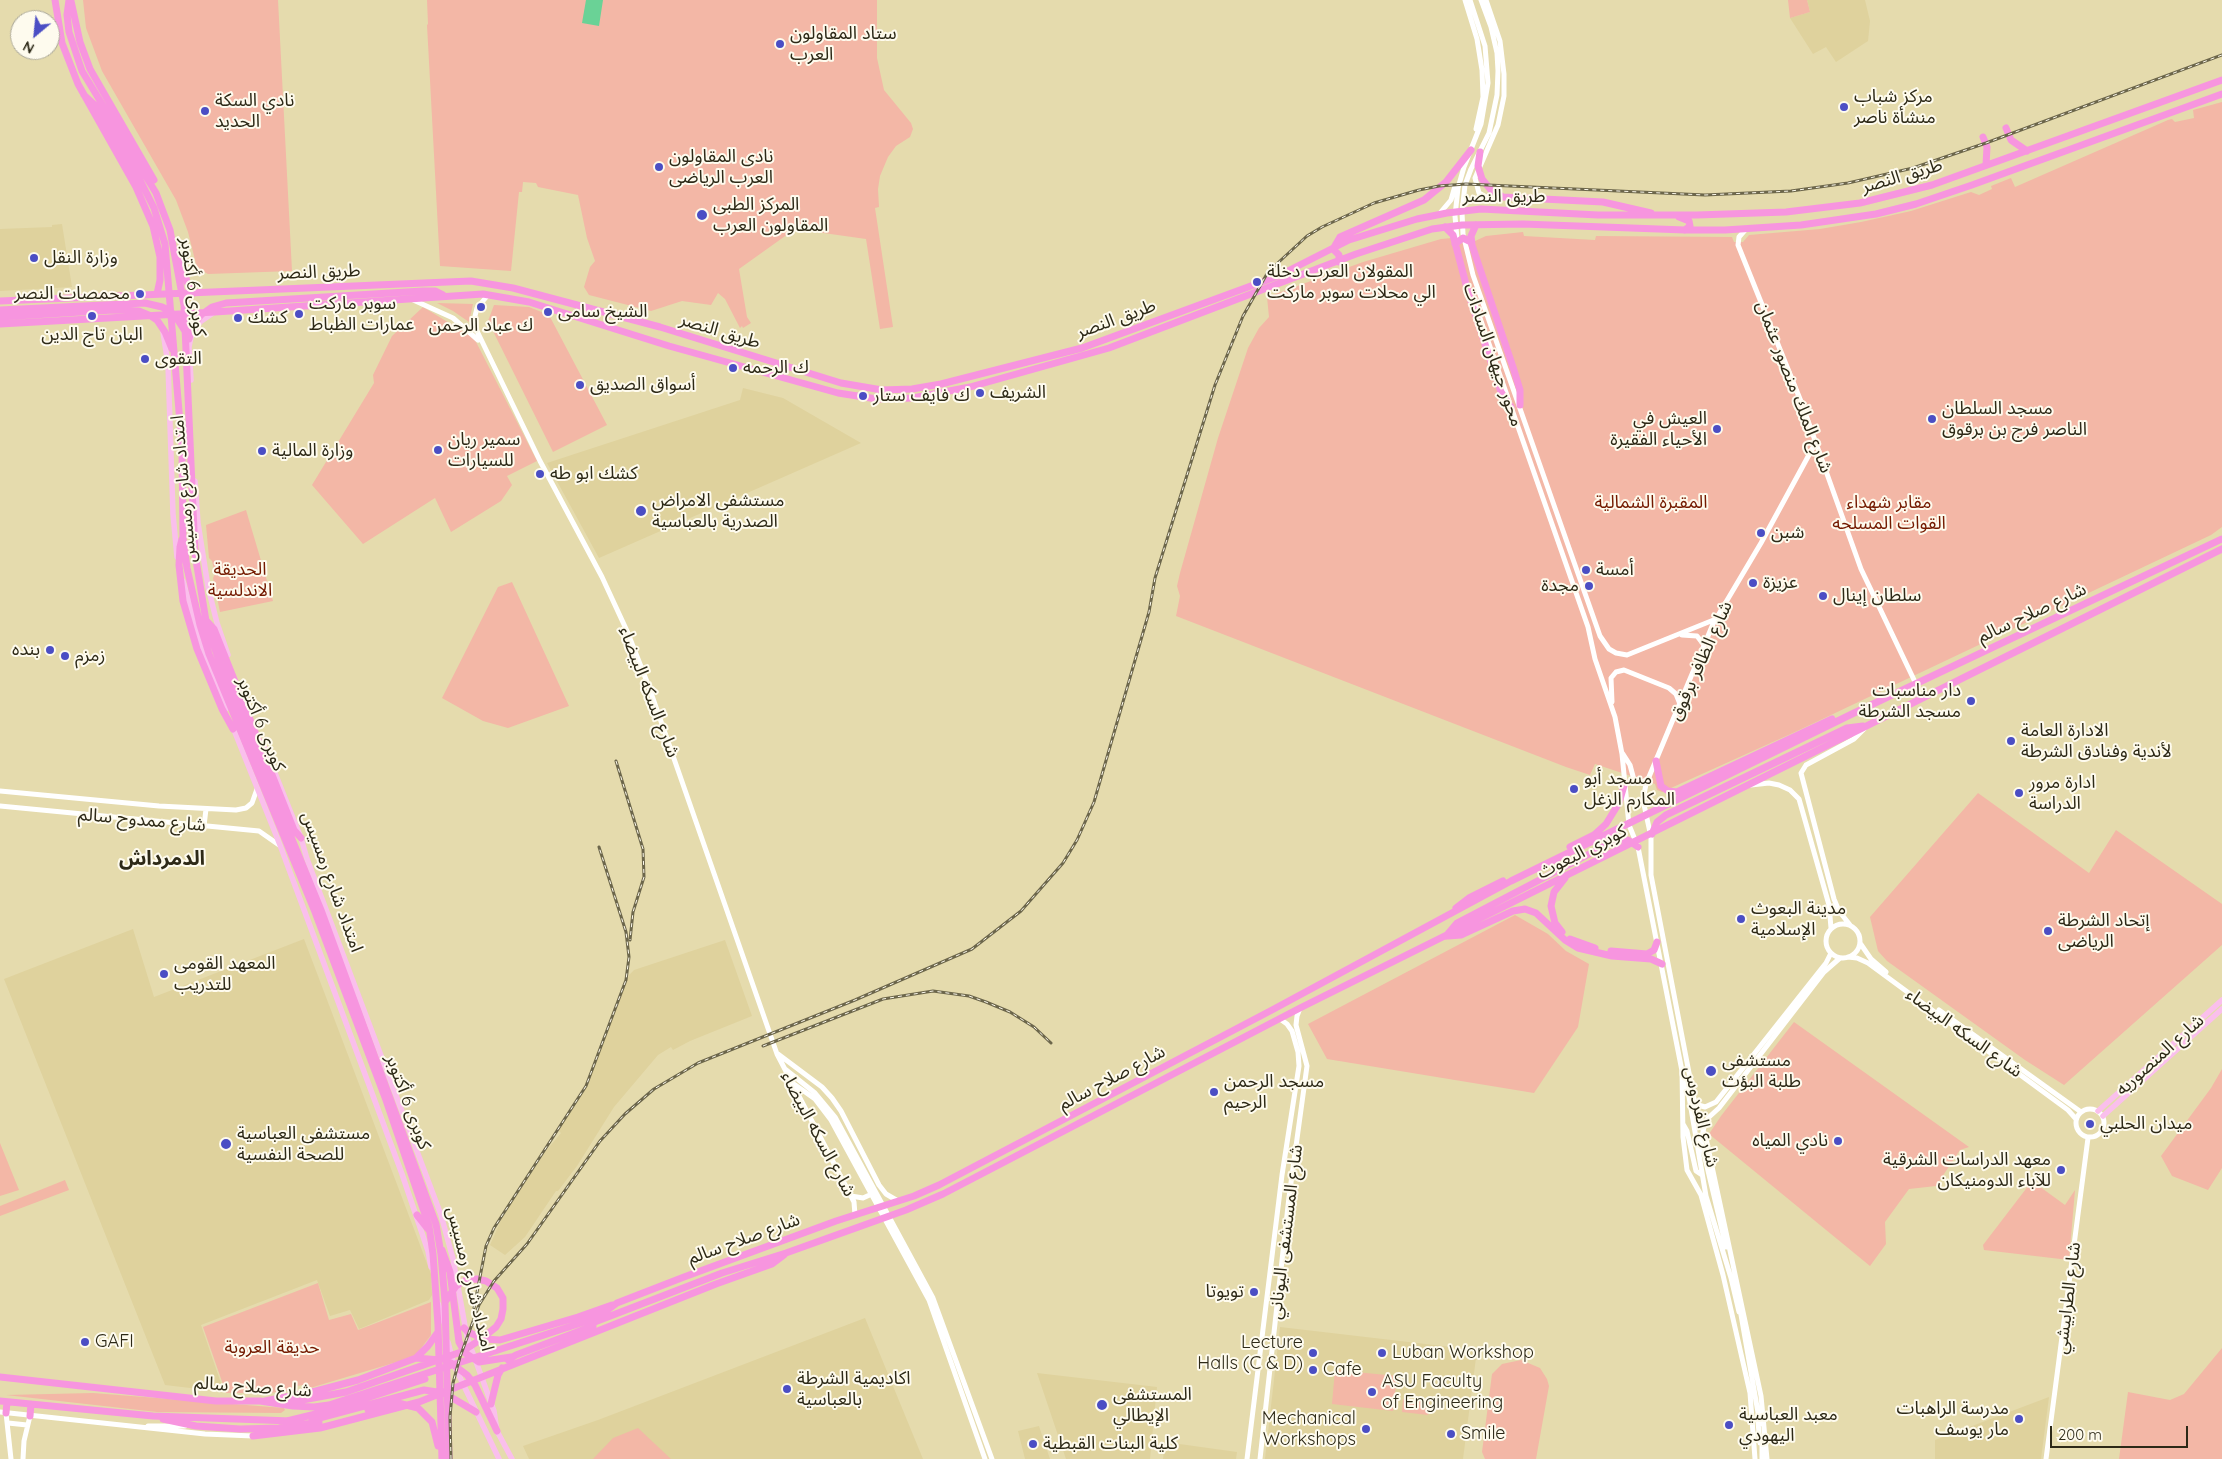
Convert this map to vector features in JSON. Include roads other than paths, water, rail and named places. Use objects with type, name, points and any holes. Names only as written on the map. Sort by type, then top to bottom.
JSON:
[{"type":"highway","points":[[55,0],[64,48],[84,95],[148,212],[159,250],[160,274],[156,294]]},
{"type":"highway","points":[[70,0],[80,42],[90,69],[162,196],[172,224],[187,282],[194,293]]},
{"type":"highway","name":"كوبرى 6 أكتوبر","points":[[70,0],[67,15],[69,32],[76,56],[89,82],[160,200],[170,230],[182,287],[186,332],[189,451],[195,554],[204,618],[220,664],[321,910],[431,1209],[441,1254],[445,1302],[449,1459]]},
{"type":"highway","name":"طريق النصر","points":[[3,301],[455,281],[485,283],[540,294],[660,327],[841,383],[882,390],[912,390],[1082,348],[1278,276],[1349,240],[1404,222],[1438,215],[1489,209],[1598,215],[1676,216],[1828,208],[1884,198],[1932,185],[2222,80]]},
{"type":"highway","name":"طريق النصر","points":[[0,324],[489,294],[529,302],[655,342],[849,395],[886,399],[923,397],[1040,369],[1109,348],[1356,254],[1432,229],[1476,225],[1523,224],[1685,230],[1746,229],[1801,225],[1847,218],[1916,204],[2222,94]]},
{"type":"highway","name":"كوبرى 6 أكتوبر","points":[[84,95],[96,107],[149,195],[163,233],[176,360],[182,446],[183,537],[193,597],[209,654],[315,912],[386,1100],[425,1211],[433,1254],[438,1325],[442,1456]]},
{"type":"highway","points":[[2006,128],[2011,140],[2027,151]]},
{"type":"highway","points":[[2082,130],[2081,135],[2084,139],[2092,141]]},
{"type":"highway","points":[[1984,137],[1988,147],[1986,165]]},
{"type":"highway","points":[[2061,138],[2070,140],[2071,149]]},
{"type":"highway","points":[[1339,262],[1339,256],[1333,249],[1337,239],[1345,233],[1409,208],[1424,200],[1446,182],[1471,150]]},
{"type":"highway","points":[[1480,152],[1478,166],[1482,179],[1491,190],[1503,197],[1603,202],[1661,215]]},
{"type":"highway","points":[[1759,213],[1757,222],[1764,227]]},
{"type":"highway","points":[[1676,216],[1689,221],[1690,226],[1685,230]]},
{"type":"highway","points":[[1476,225],[1471,242],[1520,387],[1520,406]]},
{"type":"highway","points":[[1445,227],[1453,235],[1471,302],[1488,353],[1502,394],[1511,407]]},
{"type":"highway","points":[[1455,244],[1463,238],[1471,242]]},
{"type":"highway","points":[[1349,240],[1350,247],[1356,254]]},
{"type":"highway","points":[[159,250],[162,253],[170,254],[178,247]]},
{"type":"highway","points":[[331,304],[326,294],[334,286]]},
{"type":"highway","points":[[282,289],[294,296],[293,303],[289,307]]},
{"type":"highway","points":[[186,352],[190,333],[196,321],[206,311],[219,304],[422,291],[434,291],[446,296]]},
{"type":"highway","points":[[74,298],[68,308],[70,315],[76,320]]},
{"type":"highway","points":[[3,301],[13,304],[16,311],[15,319],[8,323]]},
{"type":"highway","points":[[0,310],[145,303],[170,311],[186,332]]},
{"type":"highway","points":[[0,317],[113,310],[146,313],[161,326],[176,360]]},
{"type":"highway","points":[[655,342],[661,336],[660,327]]},
{"type":"highway","points":[[683,350],[680,342],[685,335]]},
{"type":"highway","points":[[183,537],[179,551],[183,602],[198,650],[222,709],[234,729]]},
{"type":"highway","name":"شارع صلاح سالم","points":[[1854,713],[2222,539]]},
{"type":"highway","name":"شارع صلاح سالم","points":[[1865,726],[2222,549]]},
{"type":"highway","points":[[204,618],[214,629],[246,716],[294,830],[301,838]]},
{"type":"highway","points":[[1666,815],[1662,812],[1660,806],[1674,792],[1842,714],[1854,713]]},
{"type":"highway","name":"كوبري البعوث","points":[[1449,916],[1511,882],[1854,713]]},
{"type":"highway","points":[[1651,837],[1657,822],[1666,815],[1847,728],[1865,726]]},
{"type":"highway","name":"كوبري البعوث","points":[[1446,936],[1865,726]]},
{"type":"highway","points":[[1656,761],[1661,786],[1666,790],[1674,792]]},
{"type":"highway","points":[[1449,916],[1469,898],[1594,835],[1606,824],[1619,803],[1626,782]]},
{"type":"highway","points":[[1606,824],[1614,830],[1616,840]]},
{"type":"highway","points":[[1446,936],[1457,923],[1616,840],[1628,840],[1638,847]]},
{"type":"highway","points":[[1567,876],[1557,888],[1551,901],[1551,911],[1555,923],[1566,935],[1578,943],[1599,949],[1621,952],[1649,953],[1655,949],[1657,942]]},
{"type":"highway","points":[[1446,936],[1461,935],[1513,911],[1525,909],[1536,913],[1565,940],[1578,948],[1612,956],[1651,959],[1662,964]]},
{"type":"highway","name":"شارع صلاح سالم","points":[[4,1402],[154,1416],[287,1421],[333,1409],[581,1324],[602,1314],[617,1303],[855,1214],[898,1201],[939,1185],[1449,916]]},
{"type":"highway","name":"شارع صلاح سالم","points":[[0,1377],[216,1401],[260,1401],[307,1407],[329,1405],[581,1324],[599,1321],[722,1273],[906,1210],[943,1194],[1300,1008],[1446,936]]},
{"type":"highway","points":[[417,1215],[446,1257],[459,1342],[465,1353],[475,1361],[484,1362],[511,1357],[584,1331],[599,1321]]},
{"type":"highway","points":[[253,1436],[320,1428],[414,1403],[716,1284],[772,1264],[786,1252]]},
{"type":"highway","points":[[273,1404],[310,1400],[346,1392],[471,1347],[496,1327],[502,1314],[504,1303],[500,1293],[493,1285],[477,1279],[466,1280],[456,1286],[445,1302]]},
{"type":"highway","points":[[464,1328],[473,1335],[484,1339],[500,1340],[578,1317],[617,1303]]},
{"type":"highway","points":[[412,1360],[428,1346],[444,1323]]},
{"type":"highway","points":[[500,1340],[501,1353],[511,1357]]},
{"type":"highway","points":[[491,1404],[498,1376],[511,1357]]},
{"type":"highway","points":[[260,1401],[329,1388],[374,1375],[412,1360],[431,1358],[454,1365],[467,1375],[474,1385],[497,1432]]},
{"type":"highway","points":[[412,1360],[416,1379],[414,1392]]},
{"type":"highway","points":[[287,1421],[323,1418],[414,1392],[429,1390],[439,1391],[476,1412]]},
{"type":"highway","points":[[3,1413],[4,1402]]},
{"type":"highway","points":[[154,1416],[196,1426],[256,1429],[302,1425],[389,1404],[405,1403],[418,1408],[428,1416],[433,1425],[442,1456]]},
{"type":"highway","points":[[30,1416],[31,1404]]},
{"type":"main road","points":[[1438,215],[1447,207],[1453,197],[1482,106],[1483,79],[1481,62],[1475,30],[1465,0]]},
{"type":"main road","name":"محور جيهان السادات","points":[[1470,0],[1482,35],[1488,74],[1482,124],[1461,178],[1456,198],[1456,235],[1465,275],[1588,627],[1595,659],[1611,704]]},
{"type":"main road","name":"محور جيهان السادات","points":[[1481,0],[1493,36],[1498,70],[1494,114],[1465,185],[1462,212],[1463,234],[1473,275],[1600,636],[1609,650],[1624,655],[1634,653],[1674,636]]},
{"type":"main road","points":[[1486,0],[1500,40],[1504,74],[1502,106],[1498,125],[1475,178],[1478,192],[1491,200]]},
{"type":"main road","name":"شارع الملك منصور عثمان","points":[[1746,229],[1739,237],[1738,245],[1816,442],[1861,569],[1916,684]]},
{"type":"main road","name":"شارع السكه البيضاء","points":[[489,294],[479,304],[475,316],[476,329],[540,461],[602,577],[627,631],[649,687],[777,1054],[851,1196],[855,1205],[855,1214]]},
{"type":"main road","name":"شارع السكه البيضاء","points":[[409,298],[453,318],[472,333],[483,346]]},
{"type":"main road","name":"امتداد شارع رمسيس","points":[[214,312],[200,322],[195,329],[189,347],[198,523],[212,609],[246,703],[301,838],[307,859],[449,1241],[464,1328],[491,1404],[497,1432],[512,1459]]},
{"type":"main road","name":"امتداد شارع رمسيس","points":[[154,316],[161,323],[168,364],[177,554],[200,642],[280,845],[417,1215],[428,1251],[454,1365],[499,1459]]},
{"type":"main road","points":[[168,364],[190,362]]},
{"type":"main road","name":"شارع الظافر برقوق","points":[[1651,837],[1643,806],[1648,779],[1716,619],[1761,543],[1816,442]]},
{"type":"main road","points":[[1674,636],[1716,619]]},
{"type":"main road","points":[[1674,636],[1694,635],[1704,645]]},
{"type":"main road","points":[[1648,779],[1642,782],[1634,780],[1628,762],[1622,754],[1611,704],[1612,678],[1616,672],[1624,670],[1669,688],[1678,697],[1680,705]]},
{"type":"main road","points":[[1703,1131],[1708,1118],[1719,1108],[1824,972],[1840,958],[1848,957],[1856,952],[1860,943],[1858,932],[1839,911],[1834,899],[1801,773],[1806,764],[1854,739],[1865,726]]},
{"type":"main road","name":"شارع الفردوس","points":[[1622,754],[1628,816],[1638,847],[1682,1075],[1682,1124],[1687,1170],[1701,1195],[1723,1275],[1750,1393],[1755,1459]]},
{"type":"main road","points":[[1747,786],[1770,783],[1788,788],[1799,799],[1829,905],[1831,928],[1826,938],[1827,946],[1831,953],[1840,958]]},
{"type":"main road","name":"شارع ممدوح سالم","points":[[0,791],[236,810],[246,808],[255,799],[258,789]]},
{"type":"main road","name":"شارع ممدوح سالم","points":[[0,806],[259,831],[280,845]]},
{"type":"main road","points":[[204,826],[206,809]]},
{"type":"main road","name":"شارع الفردوس","points":[[1651,837],[1651,875],[1695,1104],[1703,1131],[1762,1396],[1767,1459]]},
{"type":"main road","points":[[1831,928],[1840,924],[1850,925]]},
{"type":"main road","name":"شارع السكه البيضاء","points":[[1860,943],[1871,959],[1886,972],[2081,1112]]},
{"type":"main road","points":[[1695,1104],[1705,1107],[1716,1102],[1826,963],[1831,953]]},
{"type":"main road","name":"شارع السكه البيضاء","points":[[1848,957],[1857,958],[1868,963],[2068,1110],[2076,1119]]},
{"type":"main road","name":"شارع المنصوريه","points":[[2100,1113],[2222,1001]]},
{"type":"main road","name":"شارع المستشفى اليوناني","points":[[1260,1459],[1289,1197],[1307,1066],[1306,1056],[1296,1026],[1296,1016],[1300,1008]]},
{"type":"main road","name":"شارع المنصوريه","points":[[2141,1076],[2222,1010]]},
{"type":"main road","name":"شارع المستشفى اليوناني","points":[[1248,1459],[1282,1182],[1299,1066],[1297,1048],[1292,1031],[1280,1019]]},
{"type":"main road","points":[[348,1027],[352,1030],[361,1031],[369,1024]]},
{"type":"main road","name":"شارع السكه البيضاء","points":[[777,1054],[822,1087],[837,1104],[880,1187],[898,1201]]},
{"type":"main road","points":[[783,1067],[828,1106],[934,1305],[992,1459]]},
{"type":"main road","points":[[1682,1075],[1688,1091],[1700,1168],[1736,1299],[1755,1402],[1761,1459]]},
{"type":"main road","points":[[790,1081],[809,1094],[826,1112],[862,1172]]},
{"type":"main road","points":[[2087,1109],[2100,1113],[2105,1123],[2103,1131],[2096,1136],[2088,1138],[2078,1131],[2076,1119],[2081,1112],[2087,1109]]},
{"type":"main road","points":[[387,1133],[389,1124],[394,1119],[401,1121],[407,1127]]},
{"type":"main road","points":[[1682,1124],[1687,1131],[1696,1171],[1703,1175],[1708,1174],[1710,1169]]},
{"type":"main road","name":"شارع الطرابيشي","points":[[2046,1459],[2088,1138]]},
{"type":"main road","points":[[1710,1169],[1757,1401],[1761,1459]]},
{"type":"main road","points":[[851,1196],[867,1197],[880,1187]]},
{"type":"main road","points":[[934,1305],[985,1459]]},
{"type":"main road","points":[[3,1413],[138,1428],[253,1436]]},
{"type":"main road","points":[[3,1413],[8,1424],[11,1459]]},
{"type":"main road","points":[[23,1459],[23,1446],[30,1416]]},
{"type":"main road","points":[[8,1424],[27,1425]]},
{"type":"main road","points":[[138,1428],[150,1426],[196,1426]]},
{"type":"railway","points":[[451,1459],[450,1417],[453,1383],[460,1357],[479,1305],[494,1281],[527,1244],[600,1141],[625,1114],[654,1089],[698,1063],[855,1000],[972,949],[1021,911],[1063,863],[1077,840],[1094,802],[1149,612],[1155,578],[1215,385],[1243,316],[1268,272],[1307,236],[1374,203],[1439,186],[1466,184],[1705,195],[1791,191],[1848,183],[1913,168],[1986,143],[2222,55]]},
{"type":"railway","points":[[616,761],[643,849],[644,877],[633,912],[630,940]]},
{"type":"railway","points":[[474,1308],[486,1246],[494,1228],[586,1086],[626,980],[629,957],[626,932],[599,847]]},
{"type":"railway","points":[[763,1046],[883,999],[933,991],[969,996],[1010,1012],[1034,1027],[1051,1043]]},
{"type":"place","name":"ستاد المقاولون العرب","points":[[780,44]]},
{"type":"place","name":"مركز شباب منشأة ناصر","points":[[1844,107]]},
{"type":"place","name":"نادي السكة الحديد","points":[[205,111]]},
{"type":"place","name":"نادى المقاولون العرب الرياضى","points":[[659,167]]},
{"type":"place","name":"المركز الطبى المقاولون العرب","points":[[702,215]]},
{"type":"place","name":"وزارة النقل","points":[[34,258]]},
{"type":"place","name":"المقولان العرب دخلة الي محلات سوبر ماركت","points":[[1257,282]]},
{"type":"place","name":"محمصات النصر","points":[[140,294]]},
{"type":"place","name":"ك عباد الرحمن","points":[[481,307]]},
{"type":"place","name":"الشيخ سامى","points":[[548,312]]},
{"type":"place","name":"سوبر ماركت عمارات الظباط","points":[[299,314]]},
{"type":"place","name":"البان تاج الدين","points":[[92,316]]},
{"type":"place","name":"كشك","points":[[238,318]]},
{"type":"place","name":"التقوى","points":[[145,359]]},
{"type":"place","name":"ك الرحمه","points":[[733,368]]},
{"type":"place","name":"أسواق الصديق","points":[[580,385]]},
{"type":"place","name":"الشريف","points":[[980,393]]},
{"type":"place","name":"ك فايف ستار","points":[[863,396]]},
{"type":"place","name":"مسجد السلطان الناصر فرج بن برقوق","points":[[1932,419]]},
{"type":"place","name":"العيش في الأحياء الفقيرة","points":[[1717,429]]},
{"type":"place","name":"سمير ريان للسيارات","points":[[438,450]]},
{"type":"place","name":"وزارة المالية","points":[[262,451]]},
{"type":"place","name":"كشك ابو طه","points":[[540,474]]},
{"type":"place","name":"مستشفى الامراض الصدرية بالعباسية","points":[[641,511]]},
{"type":"place","name":"شبن","points":[[1761,533]]},
{"type":"place","name":"أمسة","points":[[1586,570]]},
{"type":"place","name":"عزيزة","points":[[1753,583]]},
{"type":"place","name":"مجدة","points":[[1589,586]]},
{"type":"place","name":"سلطان إينال","points":[[1823,596]]},
{"type":"place","name":"بنده","points":[[50,650]]},
{"type":"place","name":"زمزم","points":[[65,656]]},
{"type":"place","name":"دار مناسبات مسجد الشرطة","points":[[1971,701]]},
{"type":"place","name":"الادارة العامة لأندية وفنادق الشرطة","points":[[2011,741]]},
{"type":"place","name":"مسجد أبو المكارم الزغل","points":[[1574,789]]},
{"type":"place","name":"ادارة مرور الدراسة","points":[[2019,793]]},
{"type":"place","name":"مدينة البعوث الإسلامية","points":[[1741,919]]},
{"type":"place","name":"إتحاد الشرطة الرياضى","points":[[2048,931]]},
{"type":"place","name":"المعهد القومى للتدريب","points":[[164,974]]},
{"type":"place","name":"مستشفى طلبة البؤث","points":[[1711,1071]]},
{"type":"place","name":"مسجد الرحمن الرحيم","points":[[1214,1092]]},
{"type":"place","name":"ميدان الحلبي","points":[[2090,1124]]},
{"type":"place","name":"نادي المياه","points":[[1838,1141]]},
{"type":"place","name":"مستشفى العباسية للصحة النفسية","points":[[226,1144]]},
{"type":"place","name":"معهد الدراسات الشرقية للآباء الدومنيكان","points":[[2061,1170]]},
{"type":"place","name":"تويوتا","points":[[1254,1292]]},
{"type":"place","name":"GAFI","points":[[85,1342]]},
{"type":"place","name":"Lecture Halls (C & D)","points":[[1313,1353]]},
{"type":"place","name":"Luban Workshop","points":[[1382,1353]]},
{"type":"place","name":"Cafe","points":[[1313,1370]]},
{"type":"place","name":"اكاديمية الشرطة بالعباسية","points":[[787,1389]]},
{"type":"place","name":"ASU Faculty of Engineering","points":[[1372,1392]]},
{"type":"place","name":"المستشفى الإيطالي","points":[[1102,1405]]},
{"type":"place","name":"مدرسة الراهبات مار يوسف","points":[[2019,1419]]},
{"type":"place","name":"معبد العباسية اليهودي","points":[[1729,1425]]},
{"type":"place","name":"Mechanical Workshops","points":[[1366,1429]]},
{"type":"place","name":"Smile","points":[[1451,1434]]},
{"type":"place","name":"كلية البنات القبطية","points":[[1033,1444]]},
{"type":"district","name":"الدمرداش","points":[[162,859]]},
{"type":"park label","name":"المقبرة الشمالية","points":[[1651,503]]},
{"type":"park label","name":"مقابر شهداء القوات المسلحه","points":[[1889,513]]},
{"type":"park label","name":"الحديقة الاندلسية","points":[[240,580]]},
{"type":"park label","name":"حديقة العروبة","points":[[272,1348]]}]
